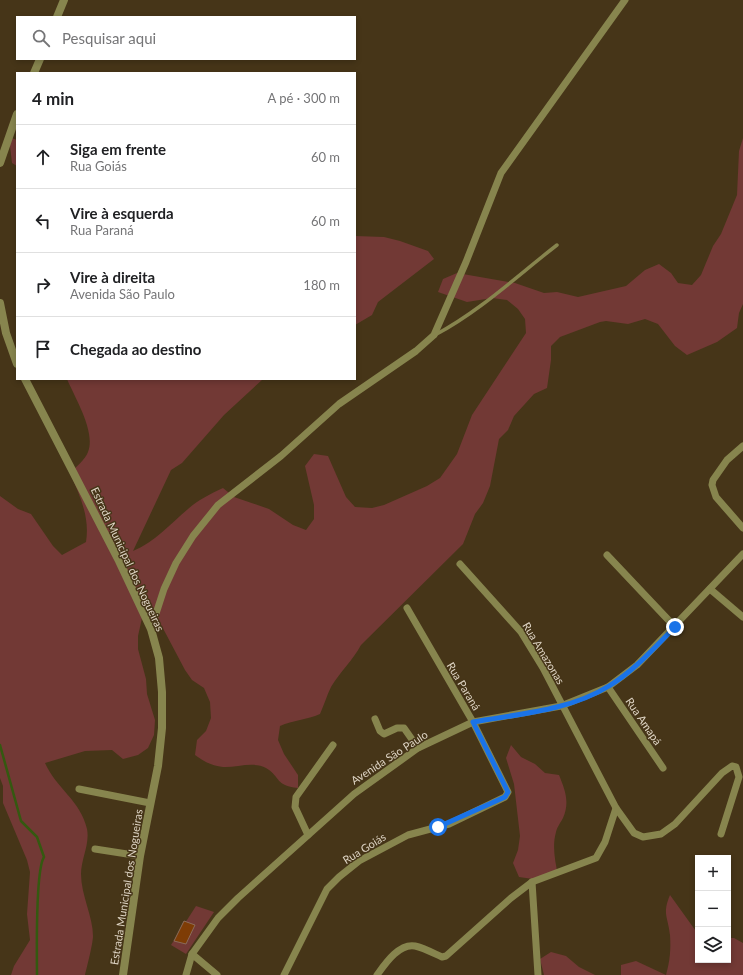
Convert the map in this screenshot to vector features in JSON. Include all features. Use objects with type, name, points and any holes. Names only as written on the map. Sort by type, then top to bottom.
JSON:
[{"type":"street","points":[[57,16],[64,0]]},
{"type":"street","points":[[151,629],[164,589],[176,563],[193,536],[218,505],[276,460],[339,404],[416,351],[434,335],[466,262],[501,173],[625,0]]},
{"type":"street","points":[[34,72],[40,60]]},
{"type":"street","points":[[0,163],[16,117]]},
{"type":"street","points":[[0,303],[6,333],[16,361]]},
{"type":"street","name":"Estrada Municipal dos Nogueiras","points":[[26,380],[119,561],[151,629],[159,658],[162,692],[162,728],[158,766],[140,856],[123,975]]},
{"type":"street","points":[[743,446],[726,460],[712,480],[716,497],[743,528]]},
{"type":"street","name":"Avenida São Paulo","points":[[186,975],[192,954],[218,918],[354,794],[418,748],[473,722],[561,706],[608,687],[637,665],[675,627],[743,554]]},
{"type":"street","points":[[607,555],[675,627]]},
{"type":"street","name":"Rua Amazonas","points":[[460,564],[521,632],[543,668],[561,706],[616,808],[634,833],[643,837],[661,834],[676,824],[722,773],[732,766],[736,767],[739,777],[738,785],[721,834]]},
{"type":"street","points":[[710,589],[743,617]]},
{"type":"street","name":"Rua Paraná","points":[[406,608],[473,722],[508,790],[505,797]]},
{"type":"street","name":"Rua Amapá","points":[[608,687],[663,768]]},
{"type":"street","points":[[375,718],[380,731],[384,734],[397,728],[404,728],[418,748]]},
{"type":"street","points":[[308,835],[295,807],[296,797],[332,745]]},
{"type":"street","points":[[79,790],[150,803]]},
{"type":"street","name":"Rua Goiás","points":[[284,975],[327,889],[339,877],[359,861],[408,835],[448,824],[505,797]]},
{"type":"street","points":[[377,975],[396,953],[411,946],[442,957],[446,956],[511,898],[532,882],[596,858],[600,854],[605,842],[616,808]]},
{"type":"street","points":[[95,849],[140,856]]},
{"type":"street","points":[[532,882],[538,975]]},
{"type":"street","points":[[192,954],[217,975]]},
{"type":"lane","points":[[434,335],[456,324],[479,307],[557,244]]},
{"type":"shaded area","points":[[9,137],[16,140],[16,165],[12,163]]},
{"type":"shaded area","points":[[743,138],[743,304],[739,313],[737,328],[717,342],[687,355],[675,346],[658,324],[645,319],[628,324],[606,321],[600,322],[560,337],[551,346],[551,360],[547,388],[534,394],[514,416],[508,430],[499,439],[490,486],[483,503],[475,514],[463,544],[361,645],[331,687],[320,714],[280,726],[278,740],[284,754],[298,775],[298,788],[285,785],[266,768],[261,766],[215,766],[195,755],[197,740],[206,731],[211,718],[210,702],[204,688],[192,680],[185,670],[157,617],[142,618],[138,636],[138,649],[146,679],[147,694],[155,720],[154,735],[148,748],[138,755],[123,759],[112,750],[85,751],[45,763],[55,780],[74,802],[84,819],[87,829],[88,835],[81,874],[93,936],[85,975],[11,975],[14,966],[30,940],[27,914],[30,872],[27,860],[3,803],[3,786],[0,778],[0,496],[18,509],[31,514],[53,546],[62,555],[86,542],[87,524],[85,515],[81,498],[70,473],[87,455],[90,444],[89,435],[84,415],[67,380],[262,380],[224,415],[182,463],[171,470],[133,551],[155,538],[196,503],[223,488],[234,497],[269,509],[293,525],[306,530],[314,519],[314,505],[305,466],[314,454],[328,456],[346,497],[355,507],[372,508],[384,505],[427,486],[440,478],[457,454],[472,415],[526,333],[525,319],[518,309],[507,300],[492,298],[467,302],[438,292],[443,279],[457,273],[515,283],[544,293],[557,292],[578,297],[626,286],[645,270],[659,264],[671,273],[678,283],[692,285],[701,275],[713,246],[721,234],[737,195],[739,151]]},
{"type":"shaded area","points":[[356,236],[384,237],[428,251],[434,259],[378,302],[372,315],[356,324]]},
{"type":"shaded area","points":[[511,745],[521,757],[535,764],[545,773],[559,775],[563,786],[566,796],[566,807],[563,818],[558,826],[554,843],[558,875],[533,879],[519,877],[513,863],[518,850],[520,836],[514,784],[506,758]]},
{"type":"shaded area","points":[[670,895],[695,930],[695,963],[731,963],[731,938],[734,938],[743,943],[743,975],[666,975],[670,945],[670,935],[666,915]]},
{"type":"shaded area","points":[[196,906],[214,912],[186,954],[171,945]]},
{"type":"shaded area","points":[[551,952],[566,956],[579,967],[595,975],[544,975],[540,959]]},
{"type":"shaded area","points":[[636,961],[666,975],[621,975],[621,965]]},
{"type":"building","points":[[184,921],[195,925],[186,944],[174,941]]},
{"type":"waterway","points":[[0,745],[21,821],[37,837],[44,857],[39,878],[37,975]]},
{"type":"route","points":[[438,827],[448,824],[507,795],[508,790],[473,722],[561,706],[608,687],[637,665],[675,627]]}]
